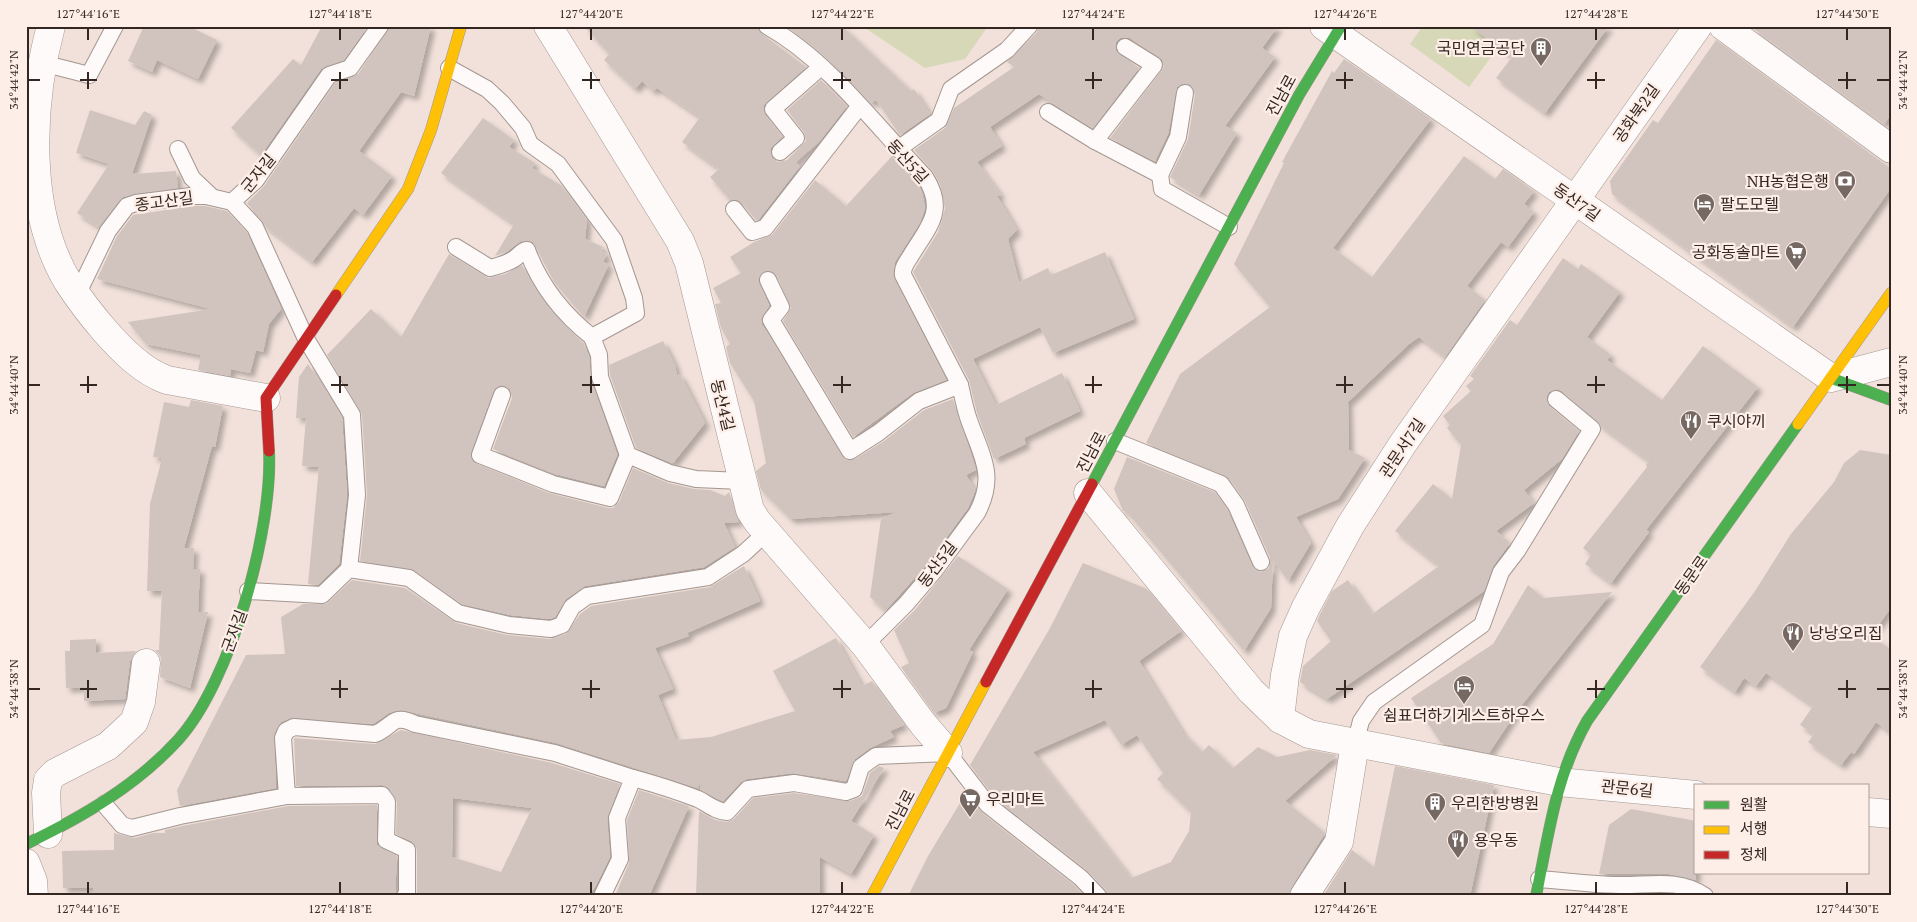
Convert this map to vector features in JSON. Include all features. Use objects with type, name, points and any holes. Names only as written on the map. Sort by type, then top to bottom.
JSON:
[{"type":"street","points":[[51,26],[36,92],[36,169],[40,199],[53,248],[68,281],[114,341],[154,376],[266,398],[408,189],[418,168],[461,26]]},
{"type":"street","name":"동산4길","points":[[548,26],[680,241],[689,263],[750,510],[865,645],[923,724],[948,753]]},
{"type":"street","name":"공화북2길","points":[[1574,200],[1698,26]]},
{"type":"street","points":[[1723,26],[1891,148]]},
{"type":"street","name":"동산7길","points":[[1333,29],[1574,200],[1831,378]]},
{"type":"street","name":"진남로","points":[[872,896],[1088,493],[1333,29]]},
{"type":"street","name":"관문서7길","points":[[1280,719],[1285,675],[1293,636],[1306,607],[1350,526],[1402,445],[1574,200]]},
{"type":"street","name":"동문로","points":[[1536,896],[1559,782],[1571,749],[1602,698],[1891,293]]},
{"type":"street","points":[[1831,378],[1891,362]]},
{"type":"street","points":[[1831,378],[1891,400]]},
{"type":"street","name":"군자길","points":[[37,839],[104,804],[154,765],[180,739],[194,720],[211,689],[233,636],[248,591],[267,514],[270,468],[266,398]]},
{"type":"street","points":[[1088,493],[1251,691],[1280,719],[1309,734],[1559,782]]},
{"type":"street","points":[[37,839],[48,780],[55,773],[108,746],[134,722],[142,702],[146,663]]},
{"type":"street","points":[[1304,896],[1338,842],[1355,744]]},
{"type":"street","name":"관문6길","points":[[1559,782],[1694,795]]},
{"type":"street","points":[[1870,812],[1891,814]]},
{"type":"street","points":[[26,862],[33,881],[34,896]]},
{"type":"lane","points":[[42,63],[89,75],[115,26]]},
{"type":"lane","name":"군자길","points":[[349,569],[357,495],[354,427],[349,407],[306,340],[256,227],[232,202],[256,180],[329,75],[350,68],[380,26]]},
{"type":"lane","name":"동산5길","points":[[767,26],[790,39],[821,67],[925,177],[935,195],[936,203],[930,225],[905,265],[903,275],[960,386],[969,420],[986,462],[986,481],[981,506],[935,570],[906,604],[865,645]]},
{"type":"lane","points":[[898,149],[935,125],[939,120],[950,89],[1007,50],[1029,26]]},
{"type":"lane","points":[[1095,141],[1154,65],[1125,48]]},
{"type":"lane","points":[[780,152],[796,138],[773,109],[821,67]]},
{"type":"lane","points":[[449,68],[487,89],[502,103],[523,128],[530,144],[558,164],[614,240],[634,298],[636,313],[592,337]]},
{"type":"lane","points":[[1185,94],[1178,137],[1160,175],[1162,189],[1229,227]]},
{"type":"lane","points":[[734,208],[752,232],[765,228],[859,107]]},
{"type":"lane","points":[[1048,112],[1095,141],[1160,175]]},
{"type":"lane","name":"종고산길","points":[[178,149],[192,178],[212,197]]},
{"type":"lane","points":[[212,197],[232,202]]},
{"type":"lane","name":"종고산길","points":[[77,295],[108,231],[128,206],[168,198],[212,197]]},
{"type":"lane","points":[[456,247],[490,268],[503,265],[527,250],[534,267],[569,319],[592,337],[599,355],[600,377],[628,455],[610,498],[554,484],[480,455],[502,395]]},
{"type":"lane","points":[[768,280],[781,307],[770,320],[850,451],[878,433],[919,401],[960,386]]},
{"type":"lane","points":[[1355,744],[1361,721],[1374,702],[1474,633],[1482,625],[1501,572],[1517,552],[1592,429],[1556,399]]},
{"type":"lane","points":[[1115,441],[1221,484],[1236,505],[1261,562]]},
{"type":"lane","points":[[628,455],[670,473],[696,479],[742,481]]},
{"type":"lane","points":[[248,591],[322,595],[349,569],[409,578],[458,613],[509,626],[551,629],[562,625],[572,607],[587,596],[708,577],[737,558],[767,532]]},
{"type":"lane","points":[[287,796],[284,738],[288,729],[294,727],[375,734],[386,730],[395,720],[403,718],[415,724],[555,753],[677,792],[700,800],[718,811],[727,812],[748,789],[794,783],[846,792],[854,789],[861,767],[876,756],[948,753],[988,805],[1081,878],[1098,896]]},
{"type":"lane","points":[[602,896],[620,859],[617,818],[633,778]]},
{"type":"lane","points":[[104,804],[122,825],[132,828],[180,816],[287,796],[382,795],[387,802],[386,840],[407,850],[407,894],[405,896]]},
{"type":"lane","points":[[1539,879],[1631,885],[1662,883],[1684,886],[1705,896]]},
{"type":"green space","points":[[862,26],[988,26],[965,59],[925,68]]},
{"type":"green space","points":[[1423,26],[1493,26],[1484,39],[1497,49],[1469,87],[1410,44]]},
{"type":"building","points":[[144,26],[188,26],[217,40],[198,79],[157,60],[152,72],[128,61]]},
{"type":"building","points":[[322,26],[368,26],[344,60],[321,69],[261,155],[231,128],[293,59],[301,65]]},
{"type":"building","points":[[390,26],[431,26],[414,96],[401,92],[359,151],[392,176],[363,215],[354,208],[312,262],[266,227],[247,203],[264,186],[335,83],[358,74]]},
{"type":"building","points":[[584,26],[757,26],[762,34],[806,67],[763,106],[765,115],[782,137],[770,149],[772,158],[777,162],[787,160],[806,141],[804,132],[787,110],[821,80],[847,106],[819,142],[795,162],[800,166],[759,219],[756,220],[742,203],[737,200],[730,200],[710,177],[719,169],[682,142],[700,117],[657,88],[653,91],[642,81],[635,89],[604,60],[609,54]]},
{"type":"building","points":[[786,26],[842,26],[911,91],[914,89],[930,114],[900,135],[876,100],[871,103],[818,50]]},
{"type":"building","points":[[1039,26],[1278,26],[1262,48],[1275,57],[1225,126],[1237,133],[1199,195],[1170,177],[1188,139],[1195,95],[1191,85],[1182,84],[1177,87],[1168,134],[1155,161],[1110,138],[1164,67],[1159,56],[1130,38],[1120,38],[1116,42],[1116,51],[1139,68],[1093,128],[1039,94],[990,127],[1002,146],[977,162],[1001,195],[997,196],[1017,230],[1008,239],[1019,282],[1048,268],[1051,275],[1105,252],[1134,319],[1053,353],[1040,327],[973,359],[996,405],[1062,373],[1080,411],[1024,438],[1026,444],[994,459],[977,413],[969,380],[913,272],[938,232],[945,209],[940,184],[932,170],[914,150],[945,128],[954,108],[1014,67],[1007,62],[1036,33]]},
{"type":"building","name":"국민연금공단","points":[[1470,26],[1609,26],[1545,113],[1496,78],[1512,57]]},
{"type":"building","points":[[1750,26],[1891,26],[1891,115],[1884,124]]},
{"type":"building","points":[[1716,40],[1891,169],[1891,188],[1793,327],[1612,194],[1610,181],[1653,120],[1658,123]]},
{"type":"building","points":[[1344,59],[1431,119],[1333,248],[1372,277],[1464,156],[1495,179],[1503,169],[1534,191],[1524,204],[1534,212],[1508,247],[1501,242],[1467,286],[1485,300],[1445,357],[1419,337],[1409,344],[1348,402],[1349,450],[1365,458],[1338,499],[1296,517],[1311,543],[1288,581],[1273,560],[1271,608],[1244,651],[1127,512],[1123,511],[1114,489],[1127,457],[1215,492],[1227,510],[1252,566],[1260,572],[1269,568],[1270,558],[1245,501],[1229,478],[1146,443],[1180,374],[1270,307],[1234,264],[1284,163],[1282,162],[1332,71],[1334,73]]},
{"type":"building","points":[[90,110],[135,125],[144,111],[152,115],[132,174],[176,171],[178,188],[123,197],[99,227],[77,213],[109,164],[76,153]]},
{"type":"building","points":[[483,118],[514,140],[509,147],[535,163],[532,168],[562,186],[587,220],[585,239],[603,247],[601,251],[607,254],[603,262],[609,264],[584,317],[554,282],[533,242],[521,241],[506,252],[495,256],[514,224],[441,173]]},
{"type":"building","points":[[892,156],[917,183],[922,193],[925,208],[920,223],[895,262],[893,276],[946,380],[913,393],[853,437],[783,321],[791,308],[777,276],[773,272],[764,271],[758,280],[769,306],[761,319],[762,325],[845,460],[855,459],[884,441],[924,410],[953,399],[976,470],[966,475],[975,490],[968,508],[927,564],[885,611],[870,597],[881,519],[897,512],[791,519],[761,490],[756,471],[766,463],[754,401],[730,363],[726,347],[730,344],[721,328],[715,304],[721,303],[713,288],[741,273],[730,257],[754,242],[772,235],[815,180],[846,206]]},
{"type":"building","points":[[192,206],[205,206],[227,211],[247,233],[281,309],[269,324],[263,352],[256,350],[250,373],[231,369],[230,376],[198,370],[201,355],[146,344],[128,322],[211,309],[97,279],[117,236],[133,215]]},
{"type":"building","points":[[449,254],[488,278],[505,274],[522,265],[546,305],[584,345],[589,357],[591,380],[617,455],[604,486],[556,474],[493,449],[512,398],[510,389],[501,385],[493,392],[471,452],[473,462],[549,493],[608,508],[613,508],[619,502],[633,468],[668,483],[694,489],[710,490],[725,496],[729,492],[739,522],[724,523],[735,547],[704,567],[585,586],[566,599],[555,617],[550,619],[511,615],[462,604],[414,570],[360,561],[367,495],[362,414],[327,355],[371,309],[401,337]]},
{"type":"building","points":[[1563,258],[1578,269],[1581,264],[1620,292],[1587,337],[1611,355],[1607,360],[1662,400],[1703,346],[1758,387],[1646,530],[1649,532],[1611,583],[1585,564],[1591,555],[1583,548],[1647,467],[1646,465],[1649,461],[1601,426],[1562,391],[1557,389],[1549,392],[1546,398],[1549,406],[1579,431],[1562,459],[1524,490],[1534,503],[1496,531],[1510,543],[1493,566],[1484,591],[1327,699],[1300,682],[1303,666],[1331,641],[1317,621],[1332,591],[1348,580],[1372,614],[1439,566],[1395,531],[1433,484],[1452,499],[1461,445],[1447,428],[1450,425],[1443,416],[1471,391],[1466,386],[1474,379],[1470,376],[1510,320],[1517,325]]},
{"type":"building","points":[[663,341],[675,365],[677,376],[680,374],[705,423],[673,463],[636,448],[610,375],[609,365]]},
{"type":"building","points":[[308,364],[342,418],[347,495],[339,564],[318,585],[308,584],[319,467],[302,466],[306,418],[296,418],[299,377]]},
{"type":"building","points":[[191,400],[223,406],[215,447],[212,446],[184,548],[194,548],[193,569],[200,569],[198,612],[208,612],[190,688],[160,677],[161,657],[155,650],[159,650],[162,591],[147,591],[150,504],[162,458],[153,457],[164,402],[189,407]]},
{"type":"building","points":[[1860,450],[1891,455],[1891,608],[1871,635],[1891,650],[1891,733],[1876,722],[1854,754],[1851,752],[1841,765],[1808,742],[1814,734],[1800,725],[1813,706],[1766,673],[1756,686],[1744,678],[1735,692],[1700,667],[1755,591],[1791,534],[1834,482],[1844,463]]},
{"type":"building","points":[[958,556],[1008,589],[969,650],[973,652],[946,708],[934,713],[901,667],[909,663],[894,630],[914,611]]},
{"type":"building","points":[[1083,563],[1147,589],[1181,631],[1139,661],[1183,733],[1202,752],[1209,745],[1233,768],[1258,747],[1277,757],[1310,750],[1337,755],[1285,801],[1325,833],[1288,896],[1108,896],[1105,889],[1087,870],[995,798],[970,765],[1050,628]],"holes":[[[1105,720],[1121,745],[1137,735],[1163,773],[1157,779],[1191,812],[1189,831],[1171,862],[1131,878],[1033,752]]]},
{"type":"building","points":[[744,566],[760,601],[687,633],[689,636],[655,648],[673,689],[658,695],[676,740],[711,737],[795,711],[773,671],[836,638],[862,686],[872,681],[904,725],[890,731],[894,737],[870,748],[855,759],[846,781],[793,773],[747,779],[741,782],[723,801],[700,789],[700,783],[698,788],[557,743],[401,710],[389,713],[373,724],[290,718],[281,722],[274,734],[276,788],[180,806],[177,790],[246,655],[285,654],[281,617],[303,604],[326,604],[352,580],[405,588],[456,623],[507,635],[550,639],[566,634],[580,614],[591,606],[710,587]]},
{"type":"building","points":[[1528,585],[1543,598],[1612,592],[1517,711],[1489,753],[1441,743],[1411,698],[1493,644]]},
{"type":"building","points":[[96,639],[96,653],[136,651],[130,661],[125,699],[84,701],[84,687],[66,688],[65,651],[70,651],[70,640]]},
{"type":"building","points":[[401,730],[552,763],[620,784],[607,818],[610,857],[595,887],[588,896],[417,896],[417,849],[412,841],[396,834],[397,802],[390,789],[382,785],[296,786],[294,738],[375,744]],"holes":[[[453,798],[532,808],[501,872],[452,857]]]},
{"type":"building","points":[[879,766],[884,768],[851,821],[874,835],[851,874],[820,857],[820,896],[696,896],[699,811],[715,820],[726,822],[734,819],[753,798],[794,793],[850,801],[862,796],[870,773]]},
{"type":"building","name":"우리한방병원","points":[[1395,766],[1494,785],[1470,896],[1323,896],[1352,850],[1374,867]]},
{"type":"building","points":[[639,790],[689,806],[649,896],[615,896],[629,863],[627,820]]},
{"type":"building","points":[[966,793],[982,813],[1074,885],[1084,896],[908,896],[928,856]]},
{"type":"building","points":[[377,805],[377,845],[397,856],[395,896],[114,896],[93,894],[93,888],[63,888],[62,851],[114,850],[114,833],[134,838],[153,833],[165,833],[165,830],[182,826],[288,806]]},
{"type":"building","points":[[1631,809],[1694,821],[1694,874],[1696,874],[1696,880],[1669,874],[1599,874],[1609,825]]},
{"type":"building","points":[[1595,894],[1660,894],[1679,896],[1594,896]]},
{"type":"traffic: fast","points":[[1092,484],[1299,95],[1341,26]]},
{"type":"traffic: fast","points":[[1831,378],[1891,400]]},
{"type":"traffic: fast","points":[[1536,896],[1549,828],[1560,785],[1576,742],[1587,721],[1798,424]]},
{"type":"traffic: fast","points":[[26,844],[88,811],[126,786],[162,757],[178,740],[197,714],[215,681],[245,603],[264,520],[269,451]]},
{"type":"traffic: slow","points":[[336,295],[408,189],[431,130],[461,26]]},
{"type":"traffic: slow","points":[[1798,424],[1891,293]]},
{"type":"traffic: slow","points":[[872,896],[986,682]]},
{"type":"traffic: jam","points":[[269,451],[266,398],[336,295]]},
{"type":"traffic: jam","points":[[986,682],[1092,484]]},
{"type":"place","name":"국민연금공단","points":[[1541,67]]},
{"type":"place","name":"NH농협은행","points":[[1845,200]]},
{"type":"place","name":"팔도모텔","points":[[1704,223]]},
{"type":"place","name":"공화동솔마트","points":[[1796,271]]},
{"type":"place","name":"쿠시야끼","points":[[1691,440]]},
{"type":"place","name":"낭낭오리집","points":[[1793,652]]},
{"type":"place","name":"쉼표더하기게스트하우스","points":[[1464,705]]},
{"type":"place","name":"우리마트","points":[[970,818]]},
{"type":"place","name":"우리한방병원","points":[[1435,822]]},
{"type":"place","name":"용우동","points":[[1458,859]]}]
